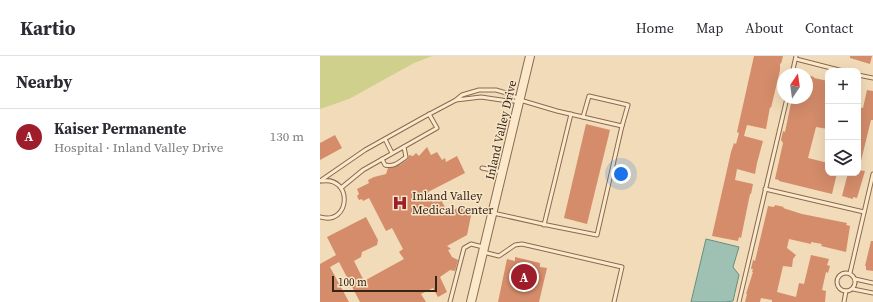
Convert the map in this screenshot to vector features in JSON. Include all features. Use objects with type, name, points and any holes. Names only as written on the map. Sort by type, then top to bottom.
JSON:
[{"type":"street","name":"Inland Valley Drive","points":[[471,302],[530,56]]},
{"type":"lane","points":[[794,68],[796,58],[832,68]]},
{"type":"lane","points":[[861,76],[873,78]]},
{"type":"lane","points":[[320,181],[348,161],[385,139],[456,100],[462,94],[470,92],[488,89],[510,94],[520,100],[622,126]]},
{"type":"lane","points":[[493,213],[597,235],[628,105],[589,96],[583,117]]},
{"type":"lane","points":[[456,100],[482,97],[508,101],[520,100]]},
{"type":"lane","points":[[739,302],[786,104]]},
{"type":"lane","points":[[341,188],[363,170],[437,128],[429,114]]},
{"type":"lane","points":[[544,225],[571,114]]},
{"type":"lane","points":[[385,139],[392,153]]},
{"type":"lane","points":[[382,159],[385,165],[392,166],[400,162],[406,158],[404,146]]},
{"type":"lane","points":[[482,168],[503,172]]},
{"type":"lane","points":[[850,273],[873,174]]},
{"type":"lane","points":[[320,181],[331,181],[341,188],[345,200],[344,206],[336,216],[330,218],[320,217]]},
{"type":"lane","points":[[765,189],[864,212]]},
{"type":"lane","points":[[450,302],[464,248],[471,244],[499,256],[516,245],[522,244],[622,267],[614,302]]},
{"type":"lane","points":[[850,273],[855,279],[873,283]]},
{"type":"lane","points":[[850,273],[840,275],[837,281],[840,289],[846,291],[853,289],[873,293]]},
{"type":"lane","points":[[853,289],[855,279]]},
{"type":"lane","points":[[844,302],[846,291]]},
{"type":"green space","points":[[320,56],[432,56],[414,63],[349,99],[320,109]]},
{"type":"shaded area","points":[[706,239],[739,247],[733,267],[739,275],[733,301],[691,302]]},
{"type":"building","points":[[754,56],[783,56],[781,64],[780,63],[780,68],[777,68],[777,83],[766,129],[747,125],[744,136],[763,141],[755,174],[737,169],[735,180],[753,184],[741,238],[739,237],[738,241],[712,236],[731,152],[734,143],[736,144],[739,133],[737,132]]},
{"type":"building","points":[[850,56],[872,56],[870,64],[850,58]]},
{"type":"building","points":[[813,77],[825,80],[825,128],[816,127],[808,158],[825,162],[825,176],[836,176],[832,194],[775,179],[783,143],[781,140],[783,131],[785,132],[791,104],[813,104]]},
{"type":"building","points":[[867,90],[873,91],[873,120],[871,120],[861,161],[861,108],[863,108]]},
{"type":"building","points":[[586,124],[610,130],[587,224],[564,218]]},
{"type":"building","points":[[335,135],[342,148],[320,160],[320,143]]},
{"type":"building","points":[[427,147],[431,155],[437,152],[442,160],[445,158],[446,162],[457,156],[465,173],[428,192],[433,202],[440,198],[448,213],[463,205],[465,210],[472,211],[467,235],[447,246],[451,249],[448,250],[452,257],[458,260],[455,271],[450,270],[440,277],[447,292],[438,297],[433,288],[421,294],[426,302],[360,302],[339,262],[330,267],[349,302],[320,302],[320,264],[336,255],[327,237],[366,217],[378,240],[377,245],[362,252],[361,257],[354,261],[364,281],[404,259],[399,252],[403,249],[392,228],[386,231],[369,198],[363,201],[362,199],[359,200],[357,196],[359,194],[357,189],[369,183],[368,180],[386,174],[388,168],[400,165],[408,159],[409,155],[413,156],[416,153],[419,156]]},
{"type":"building","points":[[861,170],[865,171],[857,198],[853,197],[853,199],[842,196],[847,176],[861,176]]},
{"type":"building","points":[[775,205],[802,214],[847,223],[846,225],[850,226],[846,252],[821,246],[822,244],[811,242],[811,244],[789,239],[787,248],[796,255],[793,259],[792,267],[783,266],[777,292],[796,297],[799,283],[804,284],[811,255],[829,259],[827,265],[830,266],[828,273],[826,272],[822,290],[826,291],[825,302],[772,302],[772,300],[761,298],[760,302],[745,302],[753,272],[753,269],[751,269],[753,260],[755,261],[768,206],[773,207]]},
{"type":"building","points":[[871,241],[873,241],[873,271],[866,270],[865,266]]},
{"type":"building","points":[[515,257],[540,263],[540,267],[547,268],[539,302],[498,302],[507,259],[515,261]]},
{"type":"place","name":"Inland Valley Medical Center","points":[[400,203]]},
{"type":"place","name":"Kaiser Permanente","points":[[524,277]]}]
